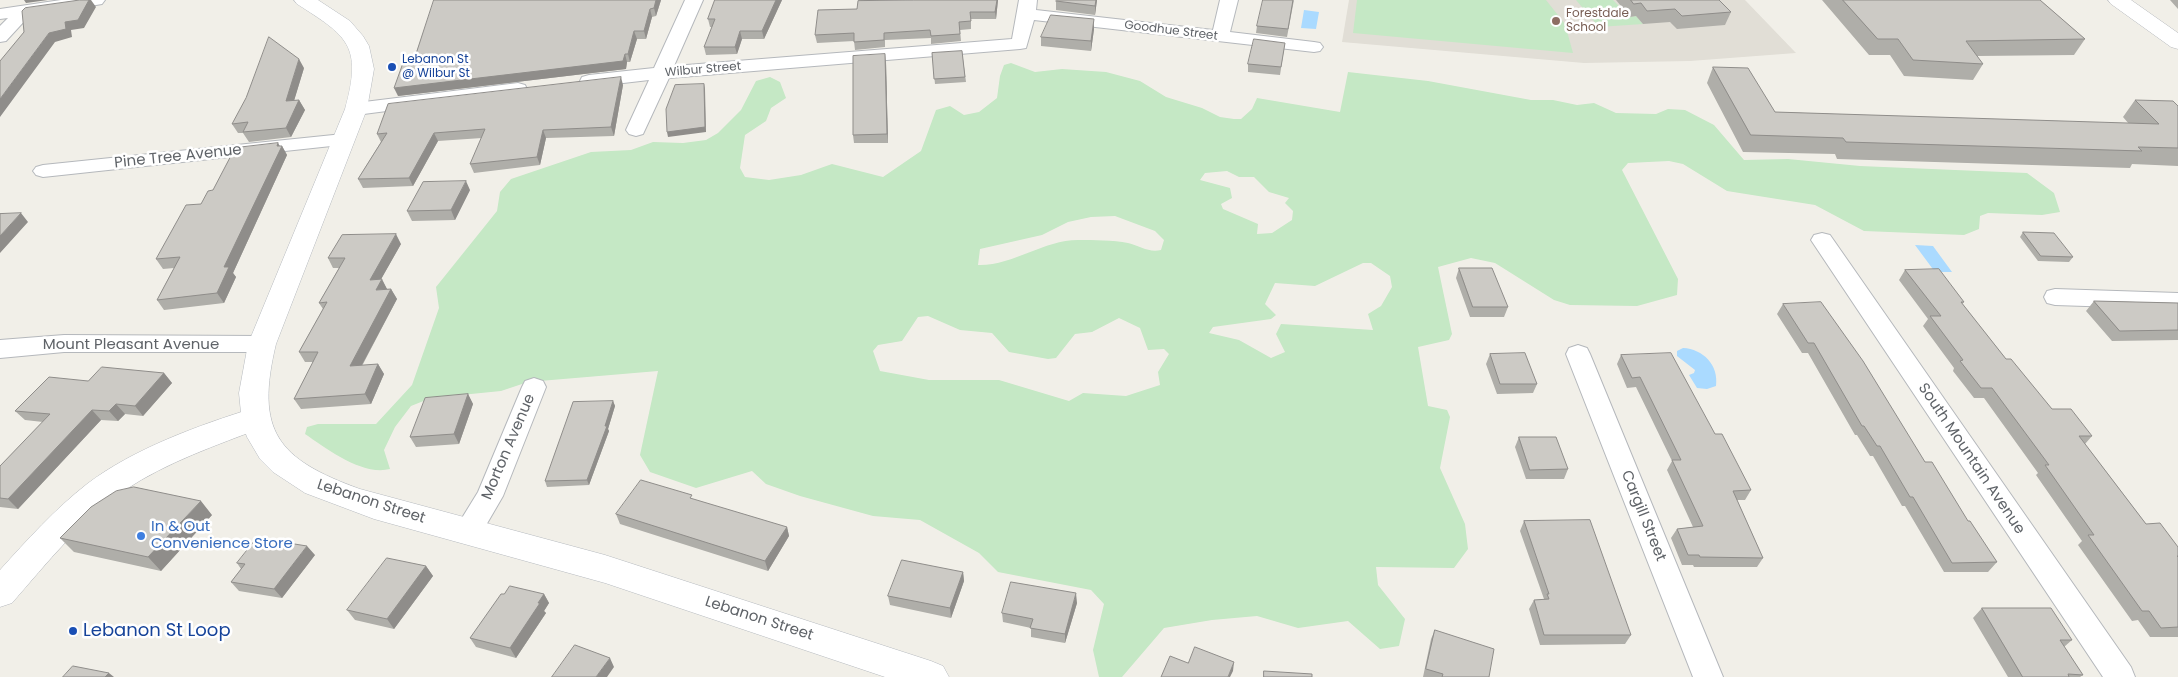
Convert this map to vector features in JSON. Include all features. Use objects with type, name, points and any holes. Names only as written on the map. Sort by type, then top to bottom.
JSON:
[{"type":"main road","name":"Lebanon Street","points":[[304,0],[332,16],[345,27],[360,47],[364,70],[356,109],[262,344],[254,381],[252,399],[254,419],[265,443],[284,465],[311,482],[346,497],[605,569],[772,622],[931,677]]},
{"type":"main road","points":[[2118,0],[2178,43]]},
{"type":"main road","points":[[0,593],[56,533],[115,481],[200,440],[254,419]]},
{"type":"street","points":[[0,14],[96,0]]},
{"type":"street","points":[[636,130],[694,0]]},
{"type":"street","points":[[1220,38],[1229,0]]},
{"type":"street","name":"Wilbur Street","points":[[571,83],[660,73],[1020,44],[1028,7]]},
{"type":"street","name":"Goodhue Street","points":[[1028,7],[1220,38],[1314,47]]},
{"type":"street","points":[[0,37],[25,10]]},
{"type":"street","points":[[356,109],[531,88]]},
{"type":"street","name":"Pine Tree Avenue","points":[[43,171],[343,140]]},
{"type":"street","name":"South Mountain Avenue","points":[[1822,240],[2120,677]]},
{"type":"street","points":[[2055,297],[2178,300]]},
{"type":"street","name":"Mount Pleasant Avenue","points":[[0,349],[25,345],[79,343],[214,346],[262,344]]},
{"type":"street","name":"Cargill Street","points":[[1578,354],[1708,677]]},
{"type":"street","name":"Morton Avenue","points":[[468,531],[490,496],[534,388]]},
{"type":"shaded area","name":"Forestdale School","points":[[1349,0],[1745,0],[1796,53],[1690,61],[1584,63],[1342,42]]},
{"type":"green space","points":[[1357,0],[1546,0],[1565,24],[1573,53],[1353,33]]},
{"type":"green space","points":[[1576,0],[1613,0],[1630,17],[1636,16],[1643,24],[1599,27]]},
{"type":"green space","points":[[1011,63],[1035,72],[1062,69],[1106,72],[1140,81],[1166,97],[1202,108],[1220,117],[1234,119],[1241,119],[1252,109],[1257,98],[1340,112],[1348,72],[1428,81],[1531,100],[1553,100],[1577,105],[1594,103],[1616,113],[1656,114],[1668,109],[1685,110],[1714,125],[1744,160],[1788,159],[1860,166],[2027,173],[2054,193],[2060,212],[2042,215],[1988,213],[1980,216],[1979,229],[1964,235],[1864,231],[1815,205],[1727,191],[1683,164],[1669,161],[1628,163],[1622,170],[1678,279],[1677,295],[1637,306],[1570,305],[1554,300],[1495,263],[1471,258],[1438,267],[1452,334],[1449,340],[1418,347],[1428,406],[1447,410],[1450,417],[1440,468],[1465,524],[1468,549],[1454,568],[1376,567],[1378,585],[1405,619],[1399,646],[1380,649],[1348,621],[1298,628],[1257,616],[1212,620],[1164,628],[1122,677],[1099,677],[1093,650],[1104,604],[1091,590],[998,572],[979,553],[920,520],[873,516],[800,496],[766,484],[752,471],[696,488],[650,472],[640,455],[658,371],[528,382],[501,391],[431,398],[411,406],[395,427],[384,450],[390,469],[368,469],[357,465],[334,454],[305,434],[307,427],[318,424],[376,424],[412,385],[439,308],[436,287],[497,211],[500,192],[511,179],[591,152],[631,150],[653,142],[683,143],[706,140],[718,133],[741,110],[756,81],[770,77],[780,82],[786,98],[771,108],[766,121],[745,135],[740,168],[745,177],[769,180],[801,175],[832,164],[883,177],[921,151],[936,110],[950,106],[964,115],[979,112],[997,98],[1000,76],[1004,65]],"holes":[[[1227,171],[1239,177],[1254,177],[1269,192],[1289,198],[1285,203],[1293,211],[1292,220],[1272,233],[1257,234],[1258,224],[1223,209],[1221,204],[1232,198],[1230,188],[1200,180],[1205,173]],[[1115,216],[1155,231],[1164,240],[1161,250],[1148,250],[1116,241],[1065,241],[1003,262],[978,265],[980,249],[1042,235],[1068,222],[1091,217]],[[1363,263],[1371,263],[1390,276],[1392,287],[1381,306],[1368,314],[1373,330],[1281,324],[1276,334],[1285,352],[1271,358],[1239,340],[1209,333],[1213,327],[1271,319],[1276,315],[1265,304],[1275,283],[1315,286]],[[928,316],[960,330],[992,333],[1009,352],[1048,359],[1056,358],[1075,334],[1092,332],[1119,318],[1140,328],[1148,350],[1164,349],[1169,354],[1158,372],[1160,385],[1126,396],[1083,393],[1069,401],[999,380],[929,380],[880,371],[873,351],[878,345],[902,341],[918,317]]]},
{"type":"water","points":[[1304,10],[1319,12],[1316,29],[1301,28]]},
{"type":"water","points":[[1915,245],[1933,246],[1952,272],[1935,272]]},
{"type":"water","points":[[1683,348],[1697,351],[1708,360],[1715,371],[1716,386],[1707,389],[1697,388],[1689,375],[1694,373],[1695,370],[1677,356],[1677,351]]},
{"type":"building","points":[[89,0],[78,20],[65,22],[66,29],[49,33],[0,99],[0,61],[24,32],[22,11],[25,8]]},
{"type":"building","points":[[434,0],[656,0],[654,8],[650,9],[644,31],[634,31],[628,54],[625,54],[623,61],[394,88],[403,63],[413,62]]},
{"type":"building","points":[[715,0],[776,0],[762,31],[740,31],[735,47],[704,47],[715,19],[708,19]]},
{"type":"building","points":[[997,0],[995,12],[970,12],[971,21],[959,22],[960,34],[931,36],[930,30],[884,33],[884,40],[854,42],[854,33],[815,35],[818,10],[857,9],[858,1]]},
{"type":"building","points":[[1057,0],[1096,0],[1095,6]]},
{"type":"building","points":[[1263,0],[1293,0],[1288,29],[1257,26]]},
{"type":"building","points":[[1631,0],[1719,0],[1731,12],[1682,16],[1675,9],[1647,11],[1641,3],[1634,4]]},
{"type":"building","points":[[1843,0],[2040,0],[2085,39],[1966,41],[1983,64],[1913,60],[1898,39],[1878,39]]},
{"type":"building","points":[[1051,15],[1094,19],[1091,41],[1041,37]]},
{"type":"building","points":[[269,37],[299,59],[286,101],[299,100],[286,128],[243,132],[248,122],[232,124],[246,98]]},
{"type":"building","points":[[1254,39],[1285,43],[1281,67],[1248,64]]},
{"type":"building","points":[[962,51],[965,77],[934,79],[932,53]]},
{"type":"building","points":[[885,54],[887,134],[853,135],[853,56]]},
{"type":"building","points":[[1713,67],[1748,68],[1775,112],[2159,124],[2135,100],[2173,101],[2178,106],[2178,148],[2138,147],[2142,151],[1846,142],[1843,138],[1751,135]]},
{"type":"building","points":[[621,77],[611,127],[543,130],[537,157],[470,164],[485,129],[434,133],[409,178],[358,179],[387,133],[377,134],[388,104]]},
{"type":"building","points":[[704,84],[705,127],[667,132],[666,109],[675,85]]},
{"type":"building","points":[[278,143],[277,146],[282,146],[224,267],[229,267],[217,293],[157,300],[180,257],[156,259],[186,205],[201,204],[208,191],[213,190],[235,148]]},
{"type":"building","points":[[466,181],[451,210],[407,211],[423,182]]},
{"type":"building","points":[[21,213],[0,236],[0,214]]},
{"type":"building","points":[[2023,232],[2054,233],[2073,257],[2041,256]]},
{"type":"building","points":[[396,234],[370,280],[382,279],[376,290],[391,289],[350,366],[378,364],[365,394],[294,399],[318,352],[299,352],[327,302],[319,303],[345,258],[328,258],[342,235]]},
{"type":"building","points":[[1459,268],[1492,268],[1508,307],[1473,307]]},
{"type":"building","points":[[1939,269],[1964,302],[1961,302],[2006,359],[2011,359],[2052,409],[2071,409],[2092,436],[2079,436],[2146,524],[2160,523],[2178,547],[2178,627],[2161,628],[2149,611],[2142,611],[2088,535],[2094,535],[2045,465],[2049,465],[1992,388],[1981,388],[1960,361],[1963,360],[1930,316],[1941,316],[1905,270]]},
{"type":"building","points":[[2094,301],[2178,303],[2178,330],[2120,331]]},
{"type":"building","points":[[1821,302],[1863,361],[1925,462],[1932,462],[1968,521],[1970,521],[1997,562],[1952,563],[1880,446],[1877,446],[1864,426],[1862,426],[1814,343],[1808,343],[1783,304]]},
{"type":"building","points":[[1525,353],[1537,384],[1500,384],[1490,354]]},
{"type":"building","points":[[1671,353],[1715,434],[1722,434],[1751,490],[1733,491],[1763,558],[1700,557],[1699,555],[1688,555],[1677,529],[1703,526],[1672,460],[1681,460],[1640,377],[1632,378],[1621,355]]},
{"type":"building","points":[[102,367],[164,373],[135,406],[116,404],[109,411],[92,410],[8,499],[0,498],[0,466],[50,414],[15,411],[49,377],[88,381]]},
{"type":"building","points":[[468,394],[454,434],[410,437],[425,398]]},
{"type":"building","points":[[613,401],[605,426],[607,426],[587,480],[545,481],[573,402]]},
{"type":"building","points":[[1519,437],[1556,437],[1568,469],[1530,470]]},
{"type":"building","points":[[641,480],[692,495],[690,498],[787,527],[765,561],[616,514]]},
{"type":"building","name":"In & Out Convenience Store","points":[[134,487],[201,501],[148,557],[60,538],[91,507],[116,491]]},
{"type":"building","points":[[1590,520],[1631,635],[1544,635],[1534,600],[1549,599],[1547,594],[1549,594],[1524,521]]},
{"type":"building","points":[[257,538],[307,546],[274,589],[231,582],[245,564],[237,563]]},
{"type":"building","points":[[387,558],[426,566],[387,619],[347,610]]},
{"type":"building","points":[[902,560],[963,572],[950,608],[888,596]]},
{"type":"building","points":[[1011,582],[1076,593],[1065,634],[1030,628],[1033,619],[1002,613]]},
{"type":"building","points":[[510,586],[544,594],[510,648],[470,638],[501,594],[504,594]]},
{"type":"building","points":[[1982,608],[2051,608],[2072,640],[2060,640],[2083,675],[2068,674],[2069,677],[2023,677]]},
{"type":"building","points":[[1435,630],[1494,649],[1489,677],[1442,677],[1443,674],[1426,669]]},
{"type":"building","points":[[575,645],[610,658],[596,677],[552,677]]},
{"type":"building","points":[[1195,647],[1234,662],[1228,677],[1161,677],[1170,656],[1188,663]]},
{"type":"building","points":[[73,666],[109,673],[105,677],[63,677]]},
{"type":"building","points":[[1264,671],[1312,674],[1312,677],[1264,677]]},
{"type":"place","name":"Forestdale School","points":[[1556,21]]},
{"type":"place","name":"Lebanon St @ Wilbur St","points":[[392,67]]},
{"type":"place","name":"In & Out Convenience Store","points":[[141,536]]},
{"type":"place","name":"Lebanon St Loop","points":[[73,631]]}]
